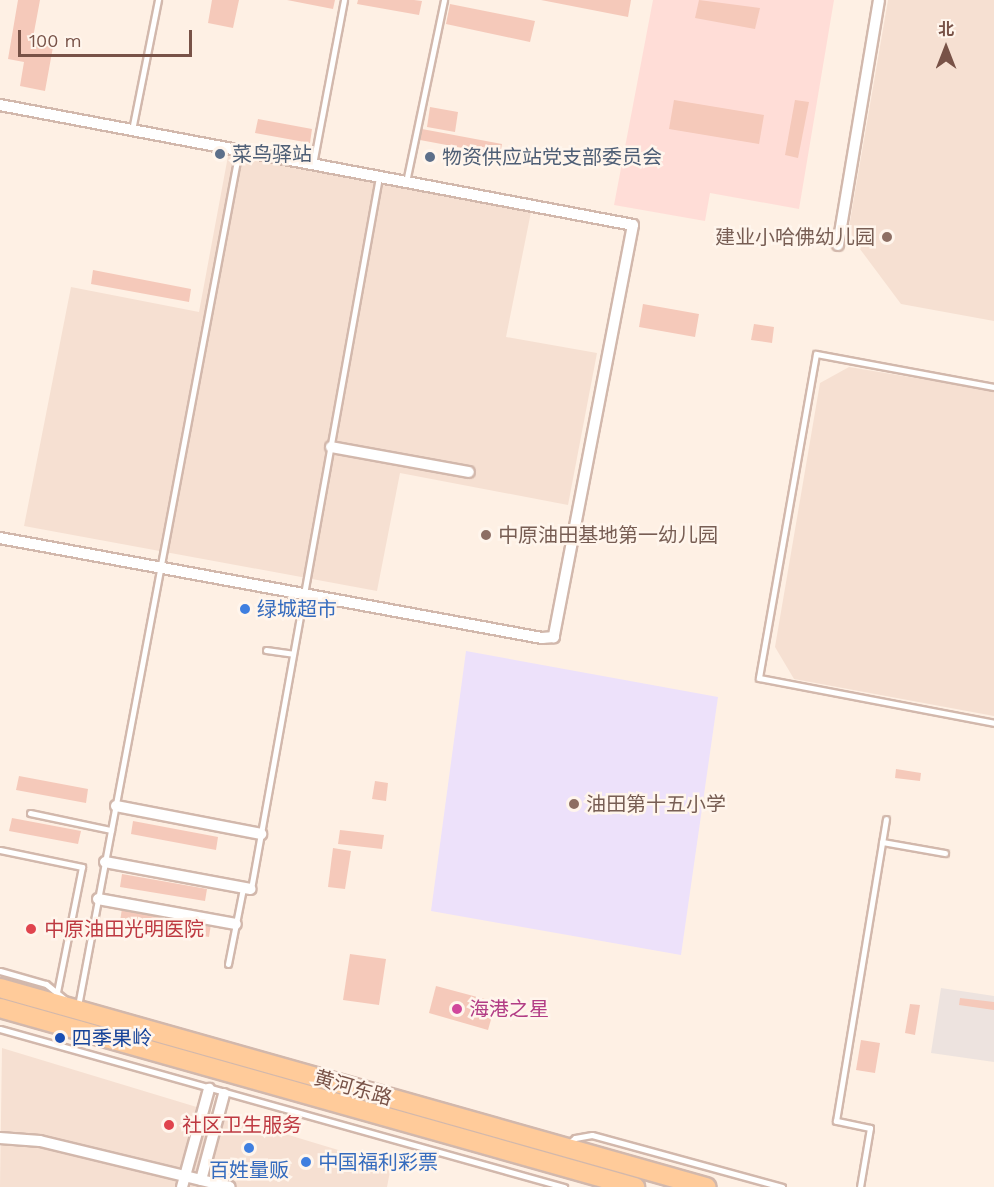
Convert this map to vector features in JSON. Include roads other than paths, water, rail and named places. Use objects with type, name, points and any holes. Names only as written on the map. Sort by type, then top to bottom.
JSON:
[{"type":"main road","name":"黄河东路","points":[[0,988],[706,1187]]},
{"type":"main road","name":"黄河东路","points":[[0,1008],[635,1187]]},
{"type":"street","points":[[838,245],[879,0]]},
{"type":"street","points":[[0,105],[633,225],[558,633],[554,637],[542,638],[0,538]]},
{"type":"street","points":[[331,447],[469,471]]},
{"type":"street","points":[[116,806],[261,834]]},
{"type":"street","points":[[105,862],[247,889]]},
{"type":"street","points":[[98,899],[236,924]]},
{"type":"street","points":[[183,1181],[209,1089]]},
{"type":"street","points":[[201,1180],[224,1094]]},
{"type":"street","points":[[0,1138],[40,1141],[183,1181],[201,1180],[231,1187]]},
{"type":"lane","points":[[132,130],[158,0]]},
{"type":"lane","points":[[313,164],[344,0]]},
{"type":"lane","points":[[406,182],[444,0]]},
{"type":"lane","points":[[77,1010],[239,150]]},
{"type":"lane","points":[[228,964],[236,924],[261,834],[380,177]]},
{"type":"lane","points":[[994,387],[816,354],[759,678],[994,723]]},
{"type":"lane","points":[[266,650],[293,654]]},
{"type":"lane","points":[[30,813],[111,830]]},
{"type":"lane","points":[[860,1187],[870,1128],[836,1121],[886,819]]},
{"type":"lane","points":[[882,842],[945,853]]},
{"type":"lane","points":[[0,850],[82,867],[57,992]]},
{"type":"lane","points":[[0,971],[46,984],[77,1010]]},
{"type":"lane","points":[[0,1029],[224,1094],[564,1187],[566,1168]]},
{"type":"lane","points":[[564,1148],[575,1138],[592,1136],[782,1187]]},
{"type":"place","name":"菜鸟驿站","points":[[220,154]]},
{"type":"place","name":"物资供应站党支部委员会","points":[[430,157]]},
{"type":"place","name":"建业小哈佛幼儿园","points":[[887,237]]},
{"type":"place","name":"中原油田基地第一幼儿园","points":[[486,535]]},
{"type":"place","name":"绿城超市","points":[[245,609]]},
{"type":"place","name":"油田第十五小学","points":[[574,804]]},
{"type":"place","name":"中原油田光明医院","points":[[31,929]]},
{"type":"place","name":"海港之星","points":[[457,1009]]},
{"type":"place","name":"四季果岭","points":[[60,1038]]},
{"type":"place","name":"社区卫生服务","points":[[169,1125]]},
{"type":"place","name":"百姓量贩","points":[[249,1148]]},
{"type":"place","name":"中国福利彩票","points":[[306,1162]]}]
